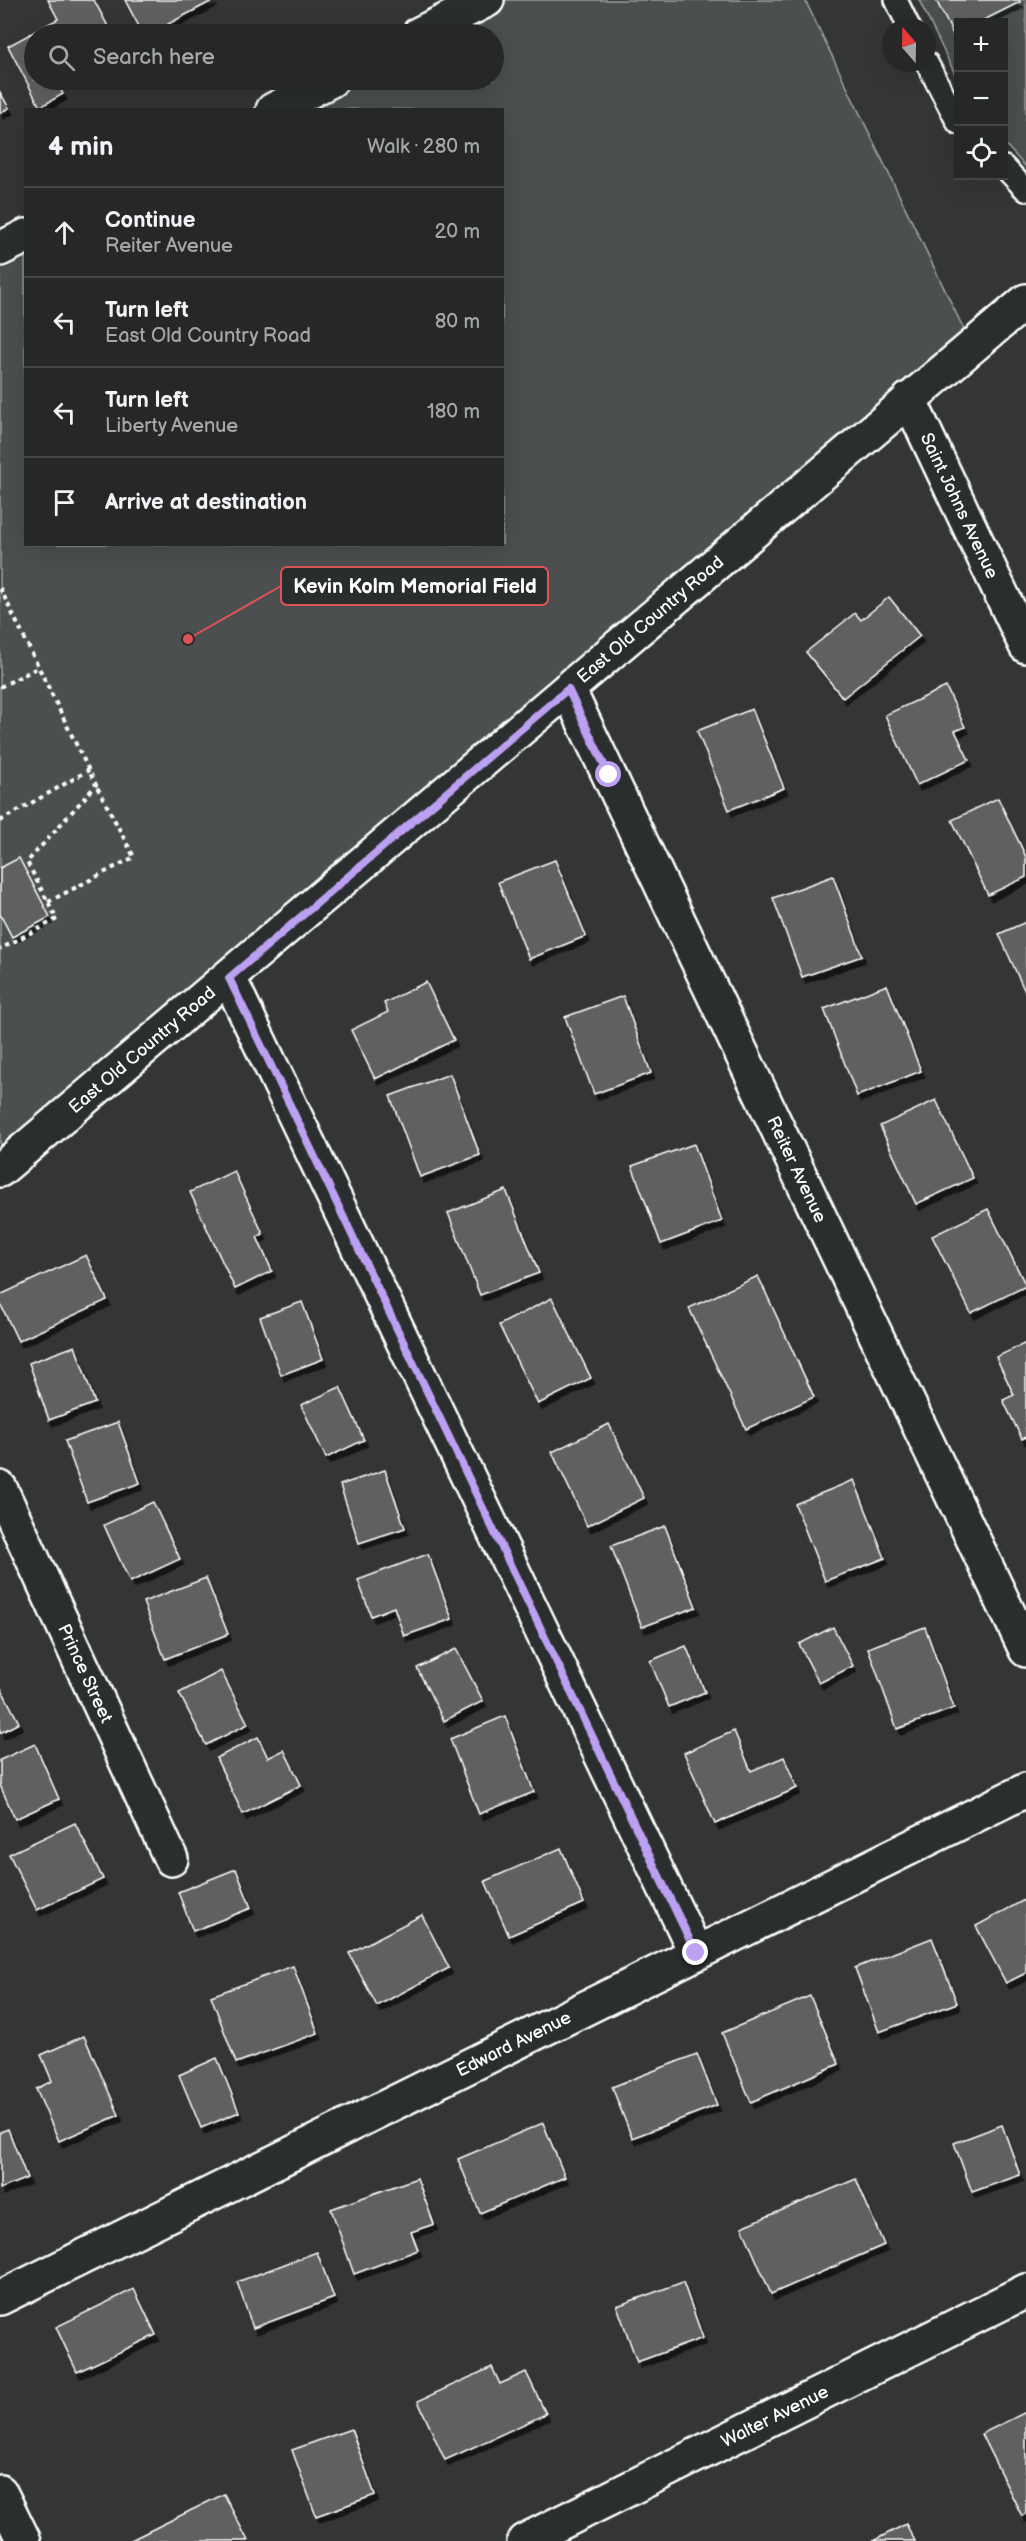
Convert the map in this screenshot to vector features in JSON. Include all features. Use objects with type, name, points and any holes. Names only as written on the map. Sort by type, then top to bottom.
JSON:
[{"type":"street","points":[[439,24],[487,0]]},
{"type":"street","points":[[277,108],[312,90]]},
{"type":"street","points":[[0,249],[24,237]]},
{"type":"street","name":"East Old Country Road","points":[[0,1170],[1026,301]]},
{"type":"street","name":"Saint Johns Avenue","points":[[909,399],[1026,645]]},
{"type":"street","name":"Reiter Avenue","points":[[568,689],[1026,1650]]},
{"type":"street","points":[[229,978],[696,1953]]},
{"type":"street","name":"Prince Street","points":[[0,1488],[171,1859]]},
{"type":"street","name":"Edward Avenue","points":[[0,2298],[1026,1790]]},
{"type":"street","name":"Walter Avenue","points":[[524,2541],[1026,2290]]},
{"type":"street","points":[[0,2492],[24,2541]]},
{"type":"lane","points":[[896,0],[905,18]]},
{"type":"lane","points":[[932,72],[954,115]]},
{"type":"lane","points":[[1008,171],[1026,190]]},
{"type":"path","points":[[0,588],[96,785],[134,857],[48,902]]},
{"type":"path","points":[[0,687],[39,667]]},
{"type":"path","points":[[0,821],[89,770]]},
{"type":"path","points":[[0,949],[57,919],[27,862],[96,785]]},
{"type":"shaded area","points":[[489,0],[805,0],[972,346],[0,1169],[0,249],[24,237],[24,546],[504,546],[504,108],[276,108],[313,90],[504,90],[504,24],[441,24]]},
{"type":"shaded area","points":[[919,0],[1026,0],[1026,167],[1008,147],[1008,18],[954,18],[954,72],[936,35],[936,18],[928,18]]},
{"type":"building","points":[[48,0],[94,0],[107,24],[49,24],[58,19]]},
{"type":"building","points":[[125,0],[214,0],[168,24],[138,24]]},
{"type":"building","points":[[936,0],[1019,0],[1020,2],[988,18],[954,18],[954,36]]},
{"type":"building","points":[[24,37],[24,76],[8,46]]},
{"type":"building","points":[[31,90],[61,90],[63,94],[40,107]]},
{"type":"building","points":[[0,92],[9,108],[0,113]]},
{"type":"building","points":[[889,597],[920,636],[843,698],[806,652],[855,613],[861,620]]},
{"type":"building","points":[[946,687],[965,727],[955,731],[969,760],[917,785],[885,715]]},
{"type":"building","points":[[752,709],[784,788],[729,810],[697,731]]},
{"type":"building","points":[[998,798],[1026,857],[1026,877],[988,895],[952,820]]},
{"type":"building","points":[[19,858],[50,917],[12,937],[0,914],[0,868]]},
{"type":"building","points":[[555,860],[586,936],[529,959],[498,882]]},
{"type":"building","points":[[833,876],[862,956],[802,977],[773,898]]},
{"type":"building","points":[[1026,922],[1026,994],[999,934]]},
{"type":"building","points":[[426,982],[454,1040],[375,1079],[351,1030],[388,1012],[384,1003]]},
{"type":"building","points":[[887,985],[921,1071],[857,1096],[824,1009]]},
{"type":"building","points":[[623,996],[651,1073],[594,1094],[565,1017]]},
{"type":"building","points":[[450,1074],[480,1155],[420,1177],[390,1096]]},
{"type":"building","points":[[936,1100],[973,1178],[916,1204],[880,1126]]},
{"type":"building","points":[[694,1144],[722,1221],[661,1244],[632,1166]]},
{"type":"building","points":[[234,1171],[263,1234],[257,1237],[272,1271],[235,1289],[190,1192]]},
{"type":"building","points":[[506,1190],[539,1273],[480,1295],[448,1213]]},
{"type":"building","points":[[988,1209],[1026,1286],[971,1313],[932,1236]]},
{"type":"building","points":[[86,1255],[107,1300],[18,1341],[0,1303],[0,1295]]},
{"type":"building","points":[[758,1276],[814,1397],[746,1429],[689,1308]]},
{"type":"building","points":[[552,1298],[591,1378],[538,1404],[499,1325]]},
{"type":"building","points":[[302,1302],[323,1359],[281,1375],[260,1317]]},
{"type":"building","points":[[1026,1343],[1026,1437],[1022,1439],[1003,1400],[1014,1395],[996,1357]]},
{"type":"building","points":[[75,1346],[95,1403],[49,1420],[29,1363]]},
{"type":"building","points":[[340,1387],[364,1440],[326,1458],[301,1405]]},
{"type":"building","points":[[118,1422],[140,1483],[87,1502],[65,1441]]},
{"type":"building","points":[[609,1424],[644,1498],[587,1526],[552,1452]]},
{"type":"building","points":[[385,1470],[405,1528],[359,1543],[340,1485]]},
{"type":"building","points":[[854,1480],[885,1558],[825,1581],[795,1504]]},
{"type":"building","points":[[153,1502],[180,1559],[130,1582],[104,1525]]},
{"type":"building","points":[[665,1526],[696,1607],[642,1627],[611,1546]]},
{"type":"building","points":[[428,1554],[452,1619],[404,1636],[394,1607],[371,1616],[358,1580]]},
{"type":"building","points":[[206,1578],[228,1634],[165,1659],[143,1602]]},
{"type":"building","points":[[833,1627],[853,1666],[819,1683],[799,1644]]},
{"type":"building","points":[[925,1627],[954,1708],[897,1729],[868,1648]]},
{"type":"building","points":[[686,1646],[705,1692],[669,1707],[650,1661]]},
{"type":"building","points":[[456,1649],[483,1701],[444,1721],[417,1668]]},
{"type":"building","points":[[221,1671],[248,1724],[206,1745],[179,1693]]},
{"type":"building","points":[[0,1686],[19,1723],[0,1733]]},
{"type":"building","points":[[505,1716],[534,1792],[479,1814],[450,1739]]},
{"type":"building","points":[[734,1731],[751,1771],[784,1757],[797,1788],[715,1824],[684,1753]]},
{"type":"building","points":[[258,1737],[268,1758],[284,1750],[301,1785],[243,1814],[216,1758]]},
{"type":"building","points":[[35,1744],[59,1799],[15,1819],[0,1785],[0,1760]]},
{"type":"building","points":[[75,1823],[103,1879],[37,1910],[9,1854]]},
{"type":"building","points":[[561,1848],[584,1903],[509,1936],[485,1881]]},
{"type":"building","points":[[236,1869],[251,1908],[193,1931],[178,1892]]},
{"type":"building","points":[[1026,1899],[1026,1973],[1006,1983],[976,1926]]},
{"type":"building","points":[[422,1915],[449,1968],[377,2006],[349,1953]]},
{"type":"building","points":[[932,1938],[957,2003],[879,2032],[855,1968]]},
{"type":"building","points":[[293,1966],[318,2033],[236,2063],[211,1996]]},
{"type":"building","points":[[810,1996],[839,2064],[751,2102],[722,2033]]},
{"type":"building","points":[[84,2036],[119,2115],[59,2141],[36,2089],[52,2081],[41,2055]]},
{"type":"building","points":[[697,2054],[717,2105],[632,2138],[612,2087]]},
{"type":"building","points":[[217,2058],[239,2112],[201,2128],[179,2075]]},
{"type":"building","points":[[543,2123],[565,2177],[480,2213],[458,2159]]},
{"type":"building","points":[[1002,2125],[1020,2175],[972,2192],[954,2143]]},
{"type":"building","points":[[8,2129],[27,2178],[0,2189],[0,2132]]},
{"type":"building","points":[[417,2178],[434,2224],[411,2232],[418,2250],[354,2274],[331,2209]]},
{"type":"building","points":[[856,2179],[884,2245],[771,2294],[742,2227]]},
{"type":"building","points":[[317,2252],[334,2298],[253,2328],[237,2282]]},
{"type":"building","points":[[683,2282],[703,2338],[637,2362],[617,2306]]},
{"type":"building","points":[[134,2289],[156,2335],[77,2372],[56,2327]]},
{"type":"building","points":[[492,2367],[500,2384],[526,2372],[546,2414],[445,2460],[418,2401]]},
{"type":"building","points":[[1026,2412],[1026,2513],[1022,2516],[981,2434]]},
{"type":"building","points":[[351,2429],[375,2495],[316,2516],[292,2450]]},
{"type":"building","points":[[224,2494],[248,2541],[129,2541]]},
{"type":"building","points":[[906,2524],[915,2541],[873,2541]]},
{"type":"place","name":"Kevin Kolm Memorial Field","points":[[188,639]]},
{"type":"route","points":[[609,775],[568,689],[229,978],[696,1953]]}]
